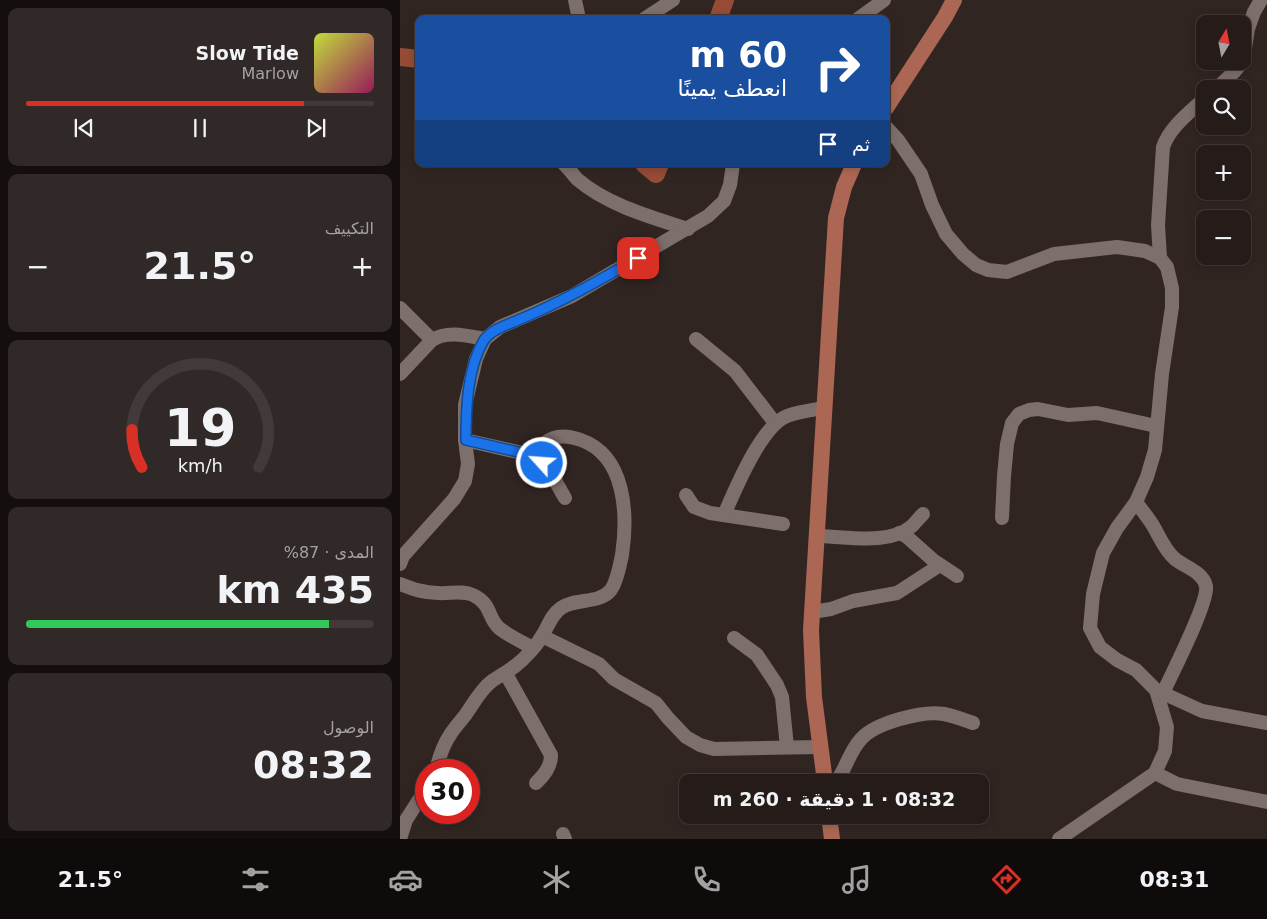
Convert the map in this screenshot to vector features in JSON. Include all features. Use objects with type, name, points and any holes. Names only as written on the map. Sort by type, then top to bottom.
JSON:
[{"type":"main road","points":[[890,102],[954,0]]},
{"type":"main road","points":[[824,774],[814,697],[811,630],[836,218],[844,187],[853,167]]},
{"type":"main road","points":[[830,824],[832,839]]},
{"type":"street","points":[[575,0],[578,15]]},
{"type":"street","points":[[650,15],[673,0]]},
{"type":"street","points":[[863,15],[884,0]]},
{"type":"street","points":[[1226,80],[1243,60],[1248,30],[1254,12],[1261,0]]},
{"type":"street","points":[[1160,258],[1158,224],[1163,147],[1166,137],[1196,107]]},
{"type":"street","points":[[890,131],[921,174],[932,205],[946,234],[963,254],[976,265],[988,270],[1007,272],[1054,254],[1117,247],[1145,252],[1160,258],[1166,266],[1172,288],[1172,307],[1162,374],[1155,450],[1147,477],[1136,502],[1117,528],[1103,553],[1093,594],[1090,628],[1100,647],[1117,660],[1136,670],[1159,691],[1202,711],[1267,724]]},
{"type":"street","points":[[567,167],[577,179],[600,195],[626,207],[688,229]]},
{"type":"street","points":[[400,564],[403,556],[454,499],[465,481],[468,464],[465,405],[476,359],[485,339],[500,327],[572,296],[708,216],[724,201],[730,185],[733,167]]},
{"type":"street","points":[[400,308],[432,340]]},
{"type":"street","points":[[400,374],[438,336],[451,334],[485,339]]},
{"type":"street","points":[[696,339],[735,371],[775,423]]},
{"type":"street","points":[[724,515],[743,472],[775,423],[786,416],[824,408]]},
{"type":"street","points":[[1002,518],[1007,444],[1012,423],[1019,414],[1038,409],[1068,415],[1097,413],[1156,426]]},
{"type":"street","points":[[440,759],[449,736],[475,698],[491,682],[506,674],[522,660],[542,636],[552,617],[561,608],[597,598],[610,591],[619,570],[624,541],[625,511],[616,475],[609,462],[601,452],[584,441],[570,436],[558,436],[545,440],[531,455]]},
{"type":"street","points":[[466,440],[531,455],[542,463],[565,498]]},
{"type":"street","points":[[686,495],[694,507],[710,513],[783,524]]},
{"type":"street","points":[[1059,839],[1155,773],[1165,751],[1167,728],[1159,691],[1193,627],[1206,595],[1206,586],[1203,579],[1175,558],[1163,544],[1151,522],[1136,502]]},
{"type":"street","points":[[816,536],[881,538],[899,533],[912,526],[923,514]]},
{"type":"street","points":[[899,533],[906,536],[956,576]]},
{"type":"street","points":[[812,612],[832,610],[853,602],[897,594],[940,565]]},
{"type":"street","points":[[400,584],[419,592],[471,594],[487,606],[498,626],[533,648]]},
{"type":"street","points":[[542,636],[599,664],[614,679],[649,697],[656,702],[686,737],[700,746],[714,749],[821,746]]},
{"type":"street","points":[[734,638],[757,655],[777,685],[782,698],[787,747]]},
{"type":"street","points":[[506,674],[551,755],[551,763],[536,784]]},
{"type":"street","points":[[840,774],[849,756],[862,738],[877,728],[925,714],[943,714],[974,723]]},
{"type":"street","points":[[1155,773],[1177,784],[1267,802]]},
{"type":"street","points":[[400,839],[406,820],[415,806]]},
{"type":"waterway","points":[[719,15],[725,0]]},
{"type":"waterway","points":[[400,57],[415,59]]},
{"type":"waterway","points":[[648,167],[656,174],[659,167]]},
{"type":"route","points":[[542,463],[538,458],[531,455],[466,440],[465,405],[476,359],[485,339],[500,327],[572,296],[638,258]]}]
